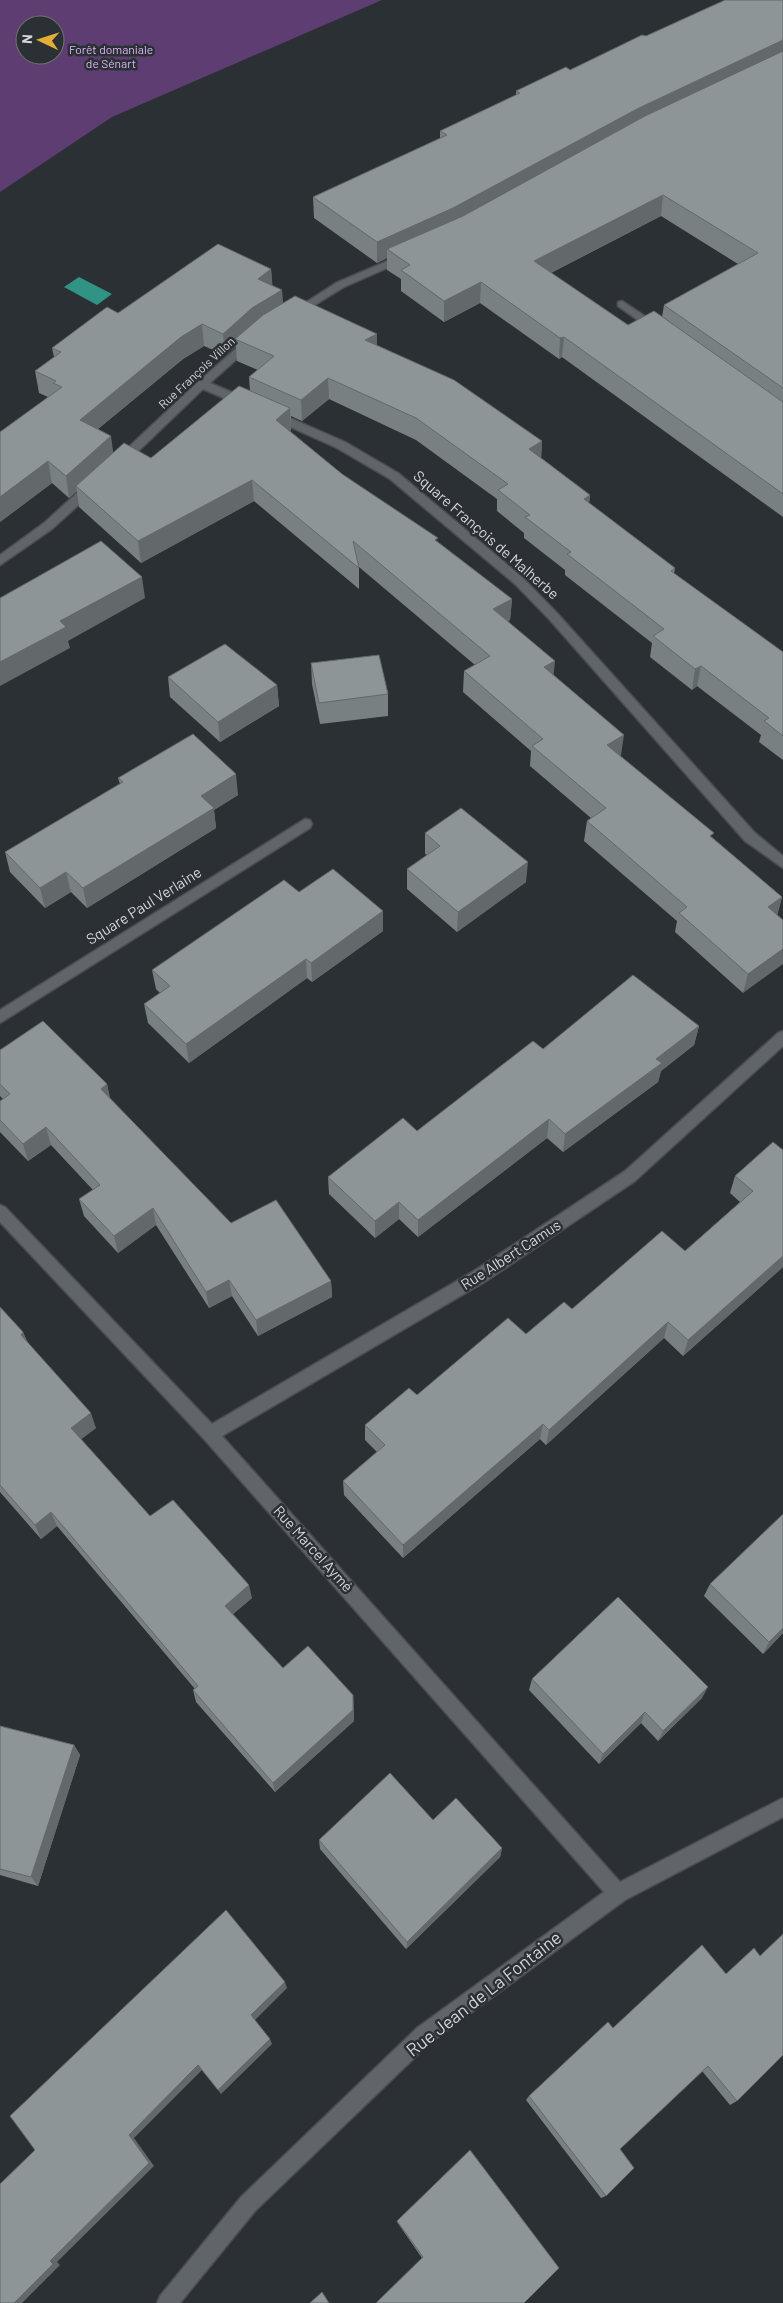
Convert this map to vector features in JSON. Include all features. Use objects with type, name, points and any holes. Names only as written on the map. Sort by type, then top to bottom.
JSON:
[{"type":"street","points":[[284,319],[340,285],[412,253]]},
{"type":"street","points":[[622,304],[668,337]]},
{"type":"street","name":"Rue François Villon","points":[[114,467],[202,384],[259,334]]},
{"type":"street","name":"Square François de Malherbe","points":[[202,384],[341,445],[394,476],[519,581],[553,616],[750,837],[783,863]]},
{"type":"street","points":[[0,561],[48,526],[100,480]]},
{"type":"street","name":"Square Paul Verlaine","points":[[0,1016],[305,824]]},
{"type":"street","name":"Rue Albert Camus","points":[[210,1434],[480,1276],[630,1176],[783,1037]]},
{"type":"street","name":"Rue Marcel Aymé","points":[[0,1212],[210,1434],[618,1893]]},
{"type":"street","name":"Rue Jean de La Fontaine","points":[[166,2303],[248,2204],[424,2035],[618,1893],[783,1807]]},
{"type":"green space","name":"Forêt domaniale de Sénart","points":[[0,0],[382,0],[112,117],[0,192]]},
{"type":"shaded area","points":[[79,277],[112,294],[97,305],[64,287]]},
{"type":"building","points":[[725,0],[783,0],[783,40],[637,109],[453,208],[377,242],[313,197],[447,135],[440,131],[520,93],[516,91],[566,67],[570,70],[642,35],[646,36]]},
{"type":"building","points":[[783,51],[783,388],[664,305],[758,253],[663,195],[534,261],[628,325],[654,311],[783,402],[783,494],[564,337],[560,338],[481,282],[444,301],[401,270],[410,265],[387,249],[463,216],[645,116]]},
{"type":"building","points":[[218,244],[271,269],[258,279],[282,290],[252,308],[223,334],[202,324],[181,337],[80,420],[111,436],[66,476],[48,461],[0,497],[0,432],[62,387],[53,383],[56,381],[35,371],[61,352],[52,348],[107,307],[118,313]]},
{"type":"building","points":[[295,296],[377,334],[365,340],[454,380],[542,441],[529,449],[590,495],[584,499],[675,568],[671,571],[783,652],[783,736],[764,721],[769,718],[701,666],[695,669],[653,636],[664,629],[567,554],[571,552],[525,517],[530,515],[498,490],[508,484],[416,418],[328,378],[301,400],[249,377],[274,356],[235,339],[263,315]]},
{"type":"building","points":[[239,386],[290,408],[276,420],[342,474],[438,538],[435,540],[512,599],[493,609],[555,661],[544,667],[624,735],[607,745],[714,833],[710,836],[782,897],[768,907],[783,920],[783,949],[748,974],[679,913],[687,907],[587,821],[606,808],[532,746],[543,739],[464,671],[490,656],[353,541],[359,568],[252,480],[138,541],[76,486],[124,443],[151,458]]},
{"type":"building","points":[[101,541],[142,577],[60,621],[66,627],[0,662],[0,598]]},
{"type":"building","points":[[225,644],[277,685],[218,722],[168,677]]},
{"type":"building","points":[[379,655],[388,694],[319,703],[311,663]]},
{"type":"building","points":[[193,734],[236,774],[201,796],[214,808],[83,888],[66,872],[40,888],[5,852],[123,782],[118,778]]},
{"type":"building","points":[[461,808],[528,862],[458,912],[407,869],[440,846],[425,833]]},
{"type":"building","points":[[333,869],[383,911],[311,963],[306,959],[186,1044],[144,1004],[170,986],[152,970],[284,880],[299,892]]},
{"type":"building","points":[[633,975],[699,1026],[656,1059],[662,1063],[565,1134],[549,1119],[418,1220],[399,1202],[375,1221],[328,1177],[403,1118],[417,1131],[533,1041],[543,1049]]},
{"type":"building","points":[[43,1021],[107,1084],[101,1089],[231,1223],[276,1200],[331,1281],[256,1320],[229,1280],[206,1292],[153,1208],[114,1236],[79,1199],[100,1185],[46,1127],[23,1144],[0,1120],[0,1101],[10,1094],[0,1084],[0,1050]]},
{"type":"building","points":[[773,1142],[783,1150],[783,1256],[688,1340],[668,1322],[549,1430],[543,1424],[403,1545],[343,1481],[385,1445],[365,1425],[409,1388],[417,1395],[508,1318],[526,1334],[564,1302],[572,1309],[662,1231],[685,1251],[753,1191],[735,1176]]},
{"type":"building","points":[[0,1307],[23,1332],[21,1335],[91,1413],[71,1428],[150,1516],[173,1500],[249,1585],[225,1606],[283,1668],[308,1646],[353,1695],[353,1710],[273,1783],[193,1690],[198,1686],[51,1512],[35,1525],[0,1485]]},
{"type":"building","points":[[783,1514],[783,1628],[769,1642],[710,1584]]},
{"type":"building","points":[[618,1597],[708,1687],[663,1731],[645,1712],[603,1754],[532,1679]]},
{"type":"building","points":[[0,1726],[74,1745],[31,1877],[0,1869]]},
{"type":"building","points":[[390,1773],[433,1820],[456,1798],[502,1848],[407,1942],[319,1840]]},
{"type":"building","points":[[226,1910],[285,1982],[251,2015],[270,2039],[218,2090],[198,2065],[129,2135],[149,2163],[50,2261],[53,2264],[14,2303],[0,2303],[0,2184],[35,2150],[10,2116]]},
{"type":"building","points":[[783,1934],[783,2055],[737,2101],[708,2066],[620,2149],[634,2168],[606,2196],[529,2096],[608,2022],[613,2028],[702,1945],[726,1974],[754,1948],[760,1956]]},
{"type":"building","points":[[470,2150],[559,2268],[524,2303],[376,2303],[423,2257],[397,2221]]},
{"type":"building","points":[[322,2292],[329,2303],[310,2303]]}]
